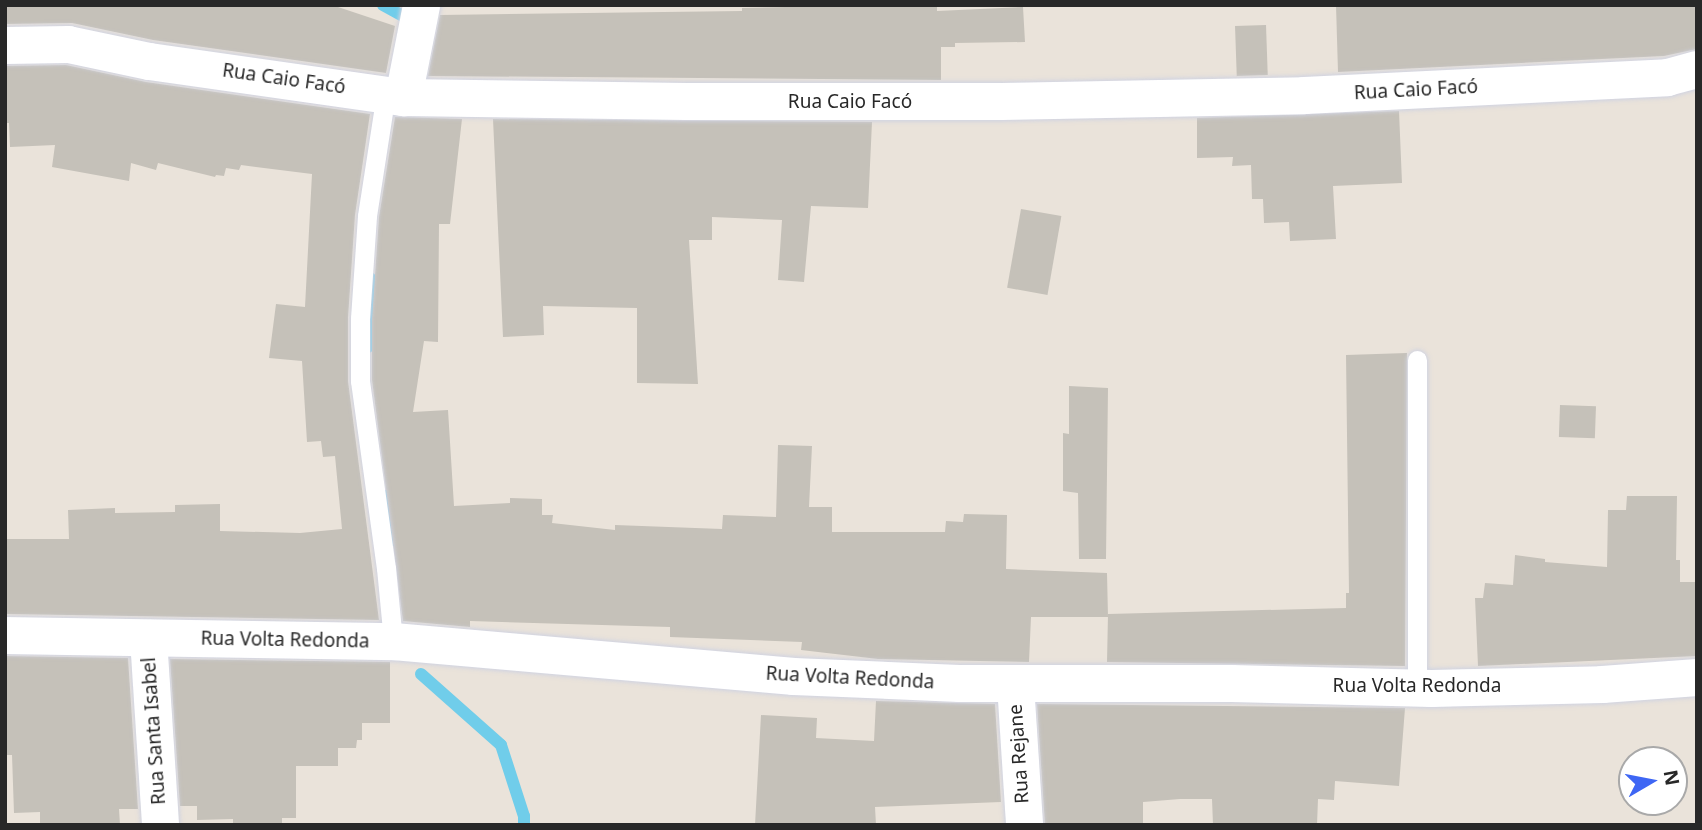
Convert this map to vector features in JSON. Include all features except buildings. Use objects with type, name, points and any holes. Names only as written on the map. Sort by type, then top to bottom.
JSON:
[{"type":"street","points":[[394,95],[421,5]]},
{"type":"street","name":"Rua Caio Facó","points":[[5,45],[68,44],[149,61],[394,95],[872,103],[1290,96],[1667,77],[1697,69]]},
{"type":"street","name":"Rua Volta Redonda","points":[[5,635],[393,641],[793,676],[1015,684],[1231,683],[1417,688],[1602,684],[1697,677]]},
{"type":"street","name":"Rua Santa Isabel","points":[[148,638],[160,825]]},
{"type":"street","name":"Rua Rejane","points":[[1015,684],[1024,825]]},
{"type":"lane","points":[[393,641],[386,568],[360,381],[360,319],[367,216],[394,95]]},
{"type":"lane","points":[[1417,360],[1417,688]]},
{"type":"waterway","points":[[383,5],[405,17]]},
{"type":"waterway","points":[[368,347],[370,278]]},
{"type":"waterway","points":[[385,496],[394,540]]},
{"type":"waterway","points":[[421,674],[501,745],[524,816],[524,825]]}]
